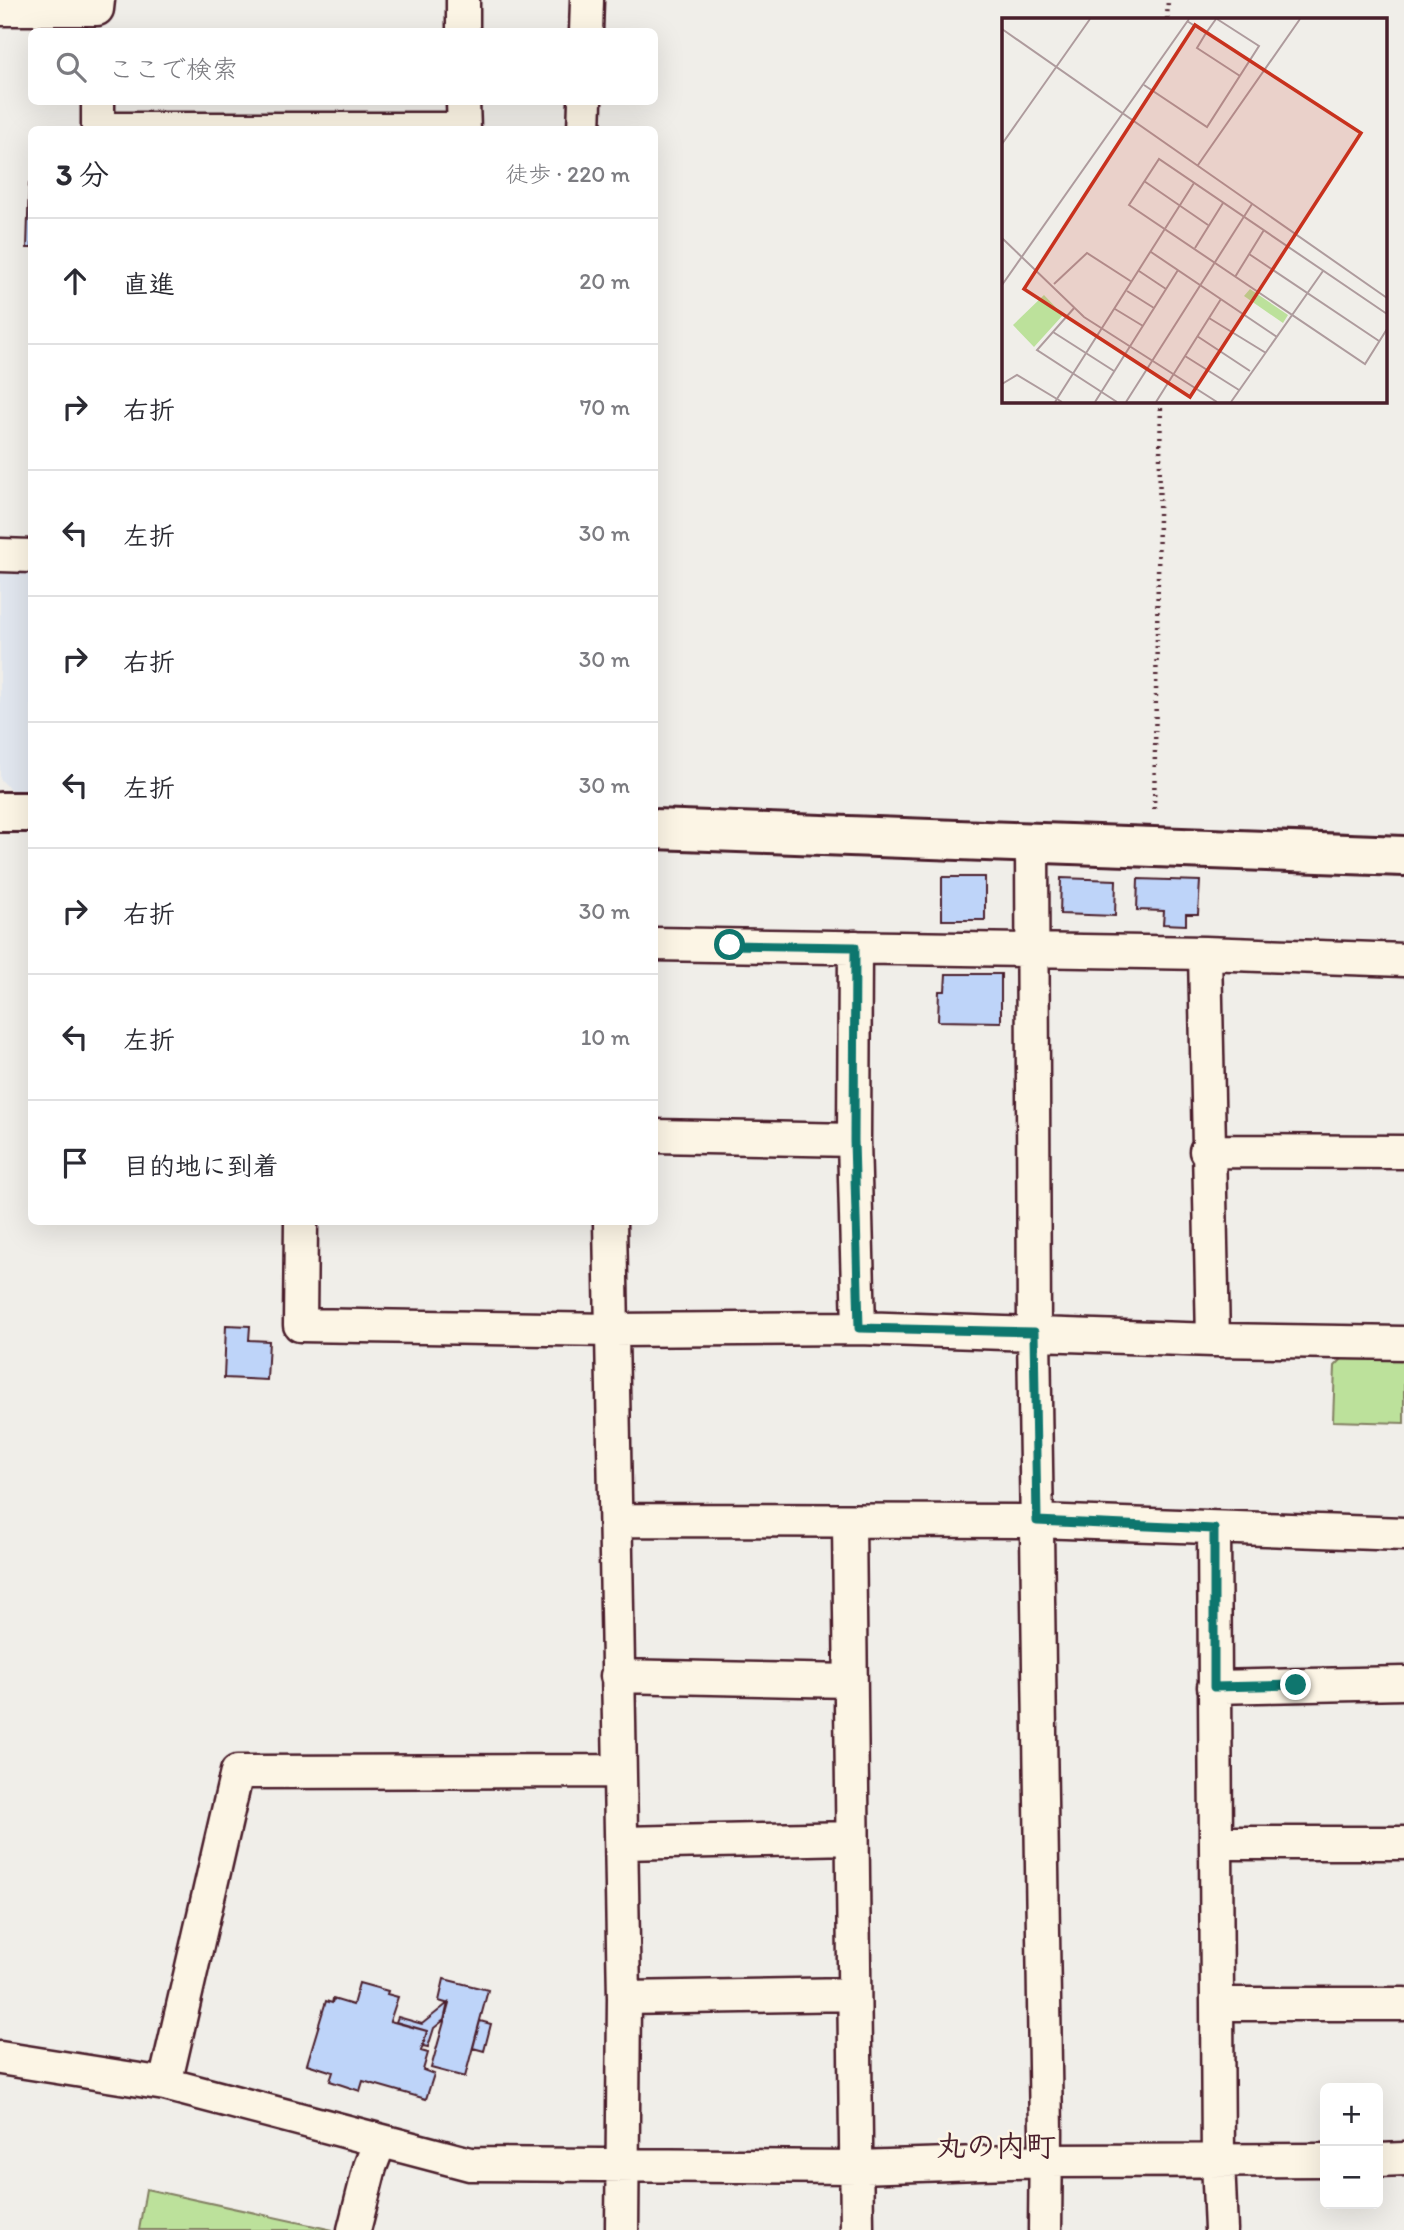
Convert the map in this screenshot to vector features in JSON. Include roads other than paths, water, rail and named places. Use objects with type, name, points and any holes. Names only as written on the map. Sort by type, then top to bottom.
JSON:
[{"type":"street","points":[[463,0],[463,28]]},
{"type":"street","points":[[586,28],[587,0]]},
{"type":"street","points":[[0,9],[98,14]]},
{"type":"street","points":[[98,105],[98,126]]},
{"type":"street","points":[[463,105],[464,126]]},
{"type":"street","points":[[584,126],[585,105]]},
{"type":"street","points":[[0,555],[28,556]]},
{"type":"street","points":[[0,812],[28,812]]},
{"type":"street","points":[[658,829],[1404,856]]},
{"type":"street","points":[[1032,843],[1034,1332],[1045,2230]]},
{"type":"street","points":[[658,944],[1205,953],[1404,960]]},
{"type":"street","points":[[855,947],[854,1140],[859,1328]]},
{"type":"street","points":[[1205,953],[1206,1151],[1213,1340]]},
{"type":"street","points":[[658,1136],[854,1140]]},
{"type":"street","points":[[1206,1151],[1404,1152]]},
{"type":"street","points":[[301,1225],[300,1325],[613,1330],[859,1328],[1213,1340],[1404,1343]]},
{"type":"street","points":[[610,1225],[624,1998],[622,2230]]},
{"type":"street","points":[[615,1520],[849,1523],[1037,1521],[1404,1534]]},
{"type":"street","points":[[849,1523],[857,2230]]},
{"type":"street","points":[[1214,1529],[1218,2161],[1221,2230]]},
{"type":"street","points":[[617,1676],[850,1681]]},
{"type":"street","points":[[1214,1687],[1404,1683]]},
{"type":"street","points":[[165,2084],[237,1772],[619,1771]]},
{"type":"street","points":[[622,1843],[852,1839]]},
{"type":"street","points":[[1217,1843],[1404,1843]]},
{"type":"street","points":[[624,1998],[853,1994]]},
{"type":"street","points":[[1219,2004],[1404,2004]]},
{"type":"street","points":[[0,2058],[165,2084],[470,2164],[858,2166],[1044,2161],[1320,2160]]},
{"type":"street","points":[[354,2230],[370,2167],[380,2141]]},
{"type":"street","points":[[1383,2160],[1404,2160]]},
{"type":"district","name":"丸の内町","points":[[996,2145]]}]
